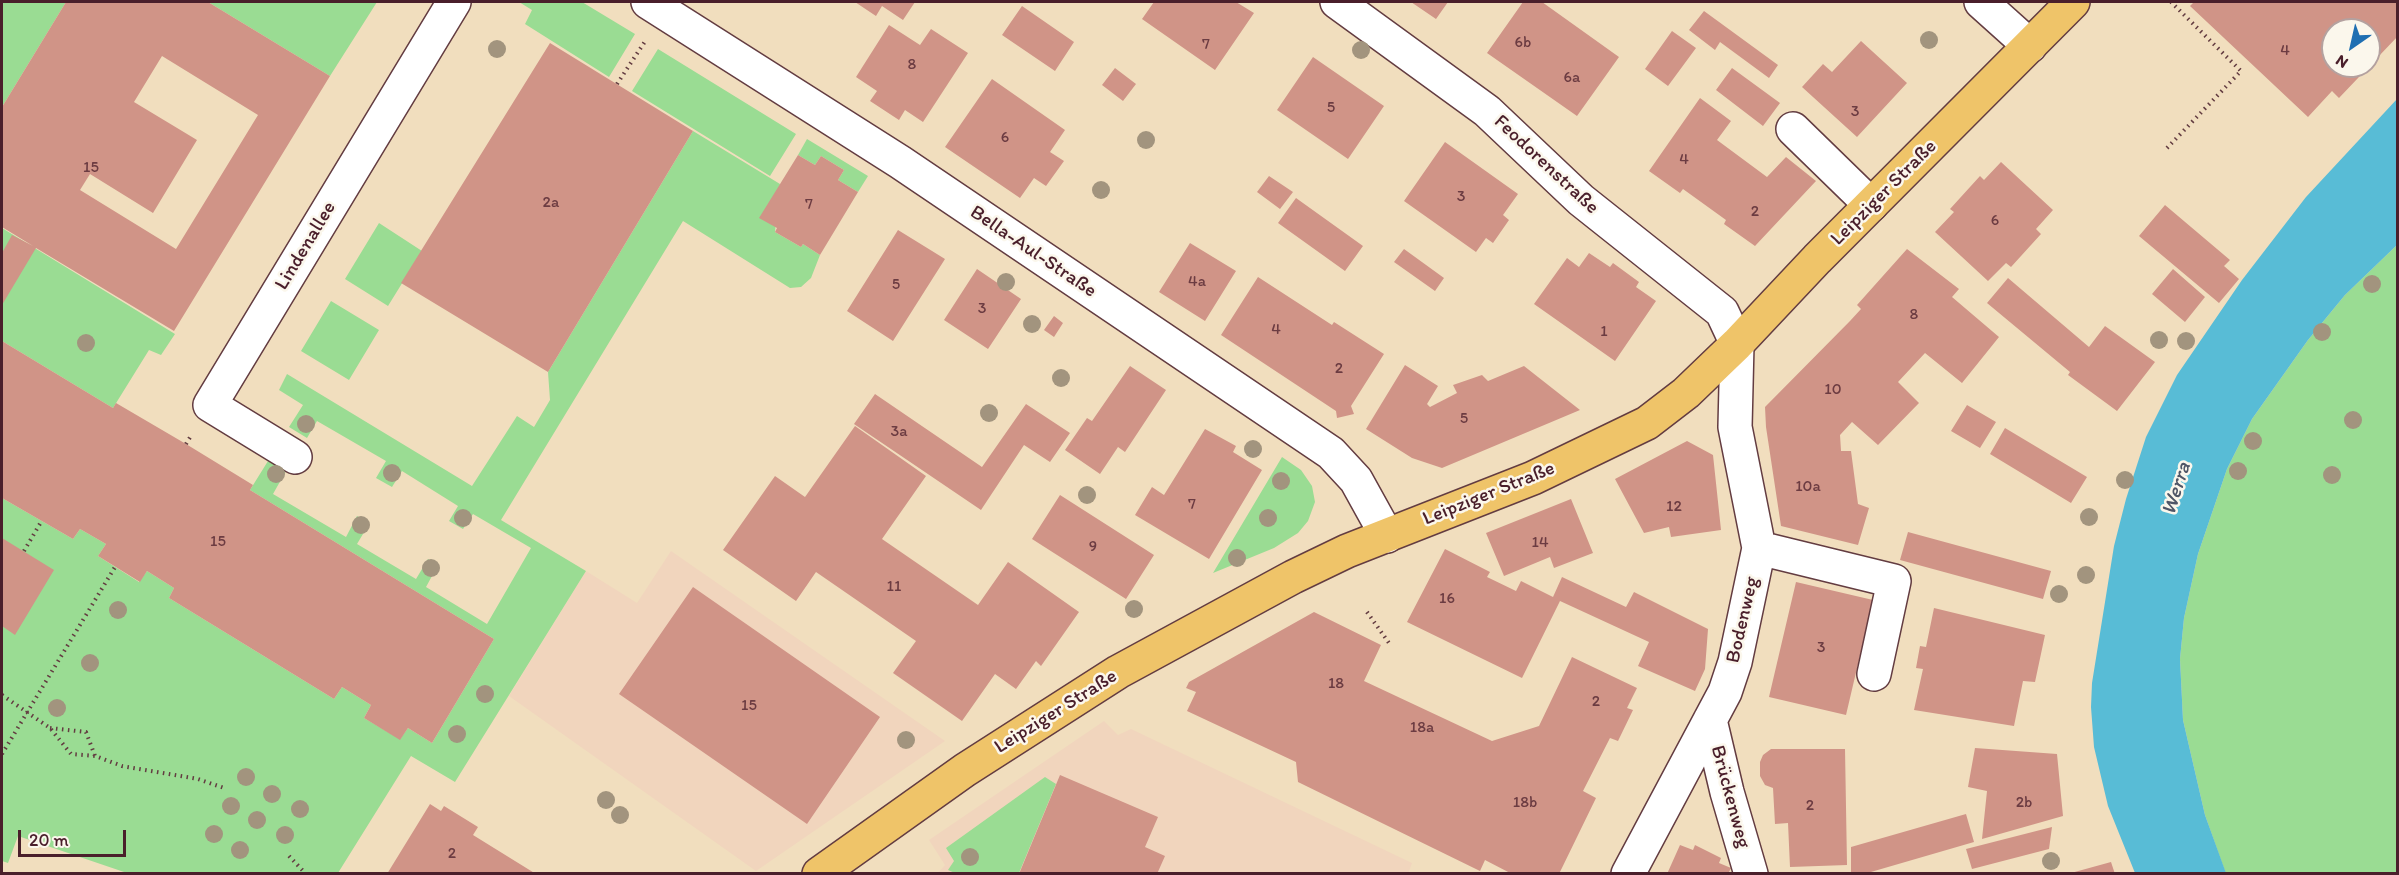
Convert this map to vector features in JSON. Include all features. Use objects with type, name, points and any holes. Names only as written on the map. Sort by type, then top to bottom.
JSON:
[{"type":"main road","name":"Leipziger Straße","points":[[819,873],[965,770],[1118,672],[1293,577],[1347,551],[1533,478],[1647,423],[1686,393],[1737,344],[1817,259],[2073,2]]},
{"type":"street","name":"Lindenallee","points":[[295,457],[210,405],[454,2]]},
{"type":"street","name":"Feodorenstraße","points":[[1337,2],[1488,111],[1581,200],[1722,312],[1737,344]]},
{"type":"street","points":[[1981,2],[2030,46]]},
{"type":"street","name":"Bella-Aul-Straße","points":[[656,7],[909,168],[1331,453],[1356,480],[1387,536]]},
{"type":"street","points":[[1792,129],[1871,205]]},
{"type":"street","name":"Bodenweg","points":[[1628,873],[1725,692],[1735,662],[1759,548],[1735,427],[1737,344]]},
{"type":"street","points":[[1759,548],[1893,582],[1874,674]]},
{"type":"street","name":"Brückenweg","points":[[1710,720],[1727,792],[1751,873]]},
{"type":"path","points":[[2167,148],[2241,71],[2171,2]]},
{"type":"path","points":[[617,84],[656,7]]},
{"type":"path","points":[[24,551],[41,522]]},
{"type":"path","points":[[2,753],[115,567]]},
{"type":"path","points":[[1367,612],[1389,643]]},
{"type":"path","points":[[2,695],[50,728],[71,754],[95,756],[122,766],[198,778],[224,788]]},
{"type":"path","points":[[50,728],[86,732],[95,756]]},
{"type":"path","points":[[288,856],[306,873]]},
{"type":"shaded area","points":[[671,551],[945,741],[756,871],[509,696],[586,571],[637,603]]},
{"type":"shaded area","points":[[1104,721],[1118,735],[1131,729],[1412,863],[1408,874],[937,874],[945,865],[929,840]]},
{"type":"green space","points":[[2,2],[66,2],[2,107]]},
{"type":"green space","points":[[208,2],[377,2],[330,76]]},
{"type":"green space","points":[[519,2],[582,2],[635,34],[609,77],[525,24],[532,10]]},
{"type":"green space","points":[[658,49],[796,134],[770,176],[632,91]]},
{"type":"green space","points":[[693,131],[780,184],[775,232],[801,247],[803,244],[820,255],[811,278],[801,287],[790,288],[683,221],[501,520],[586,571],[455,782],[411,756],[338,873],[127,873],[18,836],[8,863],[2,861],[2,498],[73,539],[80,529],[106,544],[98,556],[139,582],[147,571],[174,588],[169,598],[334,699],[342,687],[371,705],[364,718],[400,739],[408,728],[432,743],[494,639],[250,490],[268,461],[286,471],[273,494],[346,537],[357,516],[369,524],[357,544],[416,579],[428,559],[438,565],[426,587],[487,624],[531,548],[473,514],[463,529],[449,521],[458,506],[402,471],[392,487],[376,478],[386,461],[317,421],[307,438],[289,427],[303,405],[279,390],[287,374],[472,486],[517,416],[534,427],[550,400],[548,372]]},
{"type":"green space","points":[[807,139],[868,176],[858,192],[838,180],[844,170],[821,156],[815,165],[798,155]]},
{"type":"green space","points":[[379,223],[422,251],[388,306],[345,279]]},
{"type":"green space","points":[[2,228],[175,334],[161,355],[149,350],[113,408],[2,341]]},
{"type":"green space","points":[[2397,245],[2397,873],[2226,874],[2205,815],[2183,720],[2180,659],[2184,618],[2198,554],[2227,469],[2252,419],[2308,340],[2345,295]]},
{"type":"green space","points":[[331,301],[379,330],[349,380],[301,351]]},
{"type":"green space","points":[[1282,457],[1301,470],[1312,486],[1315,502],[1308,521],[1298,533],[1274,548],[1213,573]]},
{"type":"green space","points":[[1045,777],[1056,784],[1019,873],[955,873],[948,870],[954,861],[946,848]]},
{"type":"water","name":"Werra","points":[[2397,99],[2397,245],[2345,295],[2308,340],[2252,419],[2227,469],[2198,554],[2184,618],[2180,659],[2183,720],[2205,815],[2226,873],[2135,873],[2108,806],[2094,747],[2091,707],[2092,683],[2114,546],[2146,437],[2177,375],[2242,280],[2306,197]]},
{"type":"building","points":[[66,2],[208,2],[330,76],[174,331],[36,248],[2,305],[2,253],[12,235],[33,246],[2,227],[2,107]],"holes":[[[162,56],[258,115],[176,249],[80,190],[90,174],[153,213],[197,140],[134,102]]]},
{"type":"building","points":[[855,2],[915,2],[903,20],[882,6],[876,16]]},
{"type":"building","points":[[1154,2],[1236,2],[1254,13],[1215,70],[1142,19]]},
{"type":"building","points":[[1411,2],[1448,2],[1436,19]]},
{"type":"building","points":[[1523,2],[1542,2],[1619,57],[1577,116],[1487,53]]},
{"type":"building","points":[[2194,2],[2398,2],[2398,36],[2381,54],[2381,18],[2321,18],[2321,78],[2358,78],[2339,98],[2332,91],[2308,117],[2190,6]]},
{"type":"building","points":[[1022,6],[1074,42],[1055,71],[1002,35]]},
{"type":"building","points":[[1704,11],[1778,65],[1769,78],[1720,42],[1715,50],[1689,30]]},
{"type":"building","points":[[889,25],[920,45],[931,29],[968,53],[923,122],[905,110],[899,120],[870,101],[877,91],[856,77]]},
{"type":"building","points":[[1672,31],[1696,48],[1668,86],[1645,69]]},
{"type":"building","points":[[1861,41],[1907,83],[1857,137],[1802,87],[1823,64],[1832,72]]},
{"type":"building","points":[[550,43],[693,131],[548,372],[401,283]]},
{"type":"building","points":[[1313,57],[1384,106],[1348,159],[1277,110]]},
{"type":"building","points":[[1115,68],[1136,84],[1123,101],[1102,85]]},
{"type":"building","points":[[1732,68],[1780,103],[1763,126],[1716,90]]},
{"type":"building","points":[[992,79],[1065,130],[1050,152],[1064,161],[1046,186],[1034,178],[1020,198],[945,147]]},
{"type":"building","points":[[1700,98],[1731,121],[1717,140],[1767,177],[1786,157],[1816,181],[1755,246],[1724,224],[1726,220],[1683,189],[1680,193],[1649,171]]},
{"type":"building","points":[[1445,142],[1518,194],[1503,215],[1509,220],[1493,243],[1486,238],[1476,252],[1404,201]]},
{"type":"building","points":[[798,155],[815,165],[821,156],[844,170],[838,180],[858,192],[820,255],[803,244],[801,247],[775,232],[777,228],[759,218]]},
{"type":"building","points":[[2001,162],[2053,210],[2036,229],[2041,234],[2011,267],[2006,263],[1988,281],[1935,232],[1954,212],[1950,209],[1980,176],[1984,180]]},
{"type":"building","points":[[1269,176],[1293,192],[1280,209],[1257,192]]},
{"type":"building","points":[[1296,198],[1363,246],[1345,271],[1278,223]]},
{"type":"building","points":[[2165,205],[2230,260],[2224,266],[2239,279],[2219,303],[2139,236]]},
{"type":"building","points":[[898,230],[945,259],[893,341],[847,311]]},
{"type":"building","points":[[1190,243],[1236,271],[1205,321],[1159,292]]},
{"type":"building","points":[[1404,249],[1444,278],[1435,291],[1394,262]]},
{"type":"building","points":[[1907,249],[1959,289],[1952,297],[1999,337],[1962,383],[1925,353],[1898,382],[1919,403],[1878,445],[1852,422],[1840,435],[1841,451],[1851,451],[1858,504],[1869,508],[1858,545],[1781,526],[1765,407],[1861,309],[1857,305]]},
{"type":"building","points":[[1589,253],[1610,267],[1613,263],[1639,282],[1636,287],[1656,301],[1615,361],[1534,304],[1567,258],[1579,267]]},
{"type":"building","points":[[977,269],[1021,299],[988,349],[944,320]]},
{"type":"building","points":[[2173,269],[2205,297],[2185,322],[2152,294]]},
{"type":"building","points":[[1258,277],[1332,325],[1334,322],[1384,354],[1351,406],[1354,414],[1337,418],[1336,411],[1221,335]]},
{"type":"building","points":[[2008,278],[2089,347],[2105,326],[2155,362],[2117,411],[2068,375],[2070,372],[1987,303]]},
{"type":"building","points":[[1054,316],[1063,323],[1054,337],[1044,330]]},
{"type":"building","points":[[2,341],[113,408],[116,403],[186,444],[253,485],[250,490],[494,639],[432,743],[408,728],[400,740],[364,718],[371,705],[342,687],[334,699],[169,598],[174,588],[147,571],[140,582],[98,556],[106,544],[80,529],[73,539],[2,498]]},
{"type":"building","points":[[1405,365],[1438,386],[1427,404],[1430,407],[1457,393],[1453,385],[1482,375],[1488,381],[1524,366],[1580,410],[1442,468],[1412,458],[1366,429]]},
{"type":"building","points":[[1130,366],[1166,390],[1125,452],[1118,447],[1100,474],[1065,450],[1087,418],[1092,421]]},
{"type":"building","points":[[875,394],[982,467],[1026,404],[1070,433],[1050,462],[1024,445],[981,510],[854,424]]},
{"type":"building","points":[[1967,405],[1996,422],[1980,448],[1951,431]]},
{"type":"building","points":[[855,426],[926,476],[882,539],[978,605],[1008,562],[1079,612],[1041,666],[1036,661],[1016,689],[995,674],[962,721],[893,673],[916,641],[816,572],[796,601],[723,550],[775,476],[805,497]]},
{"type":"building","points":[[2005,428],[2087,477],[2071,503],[1990,454]]},
{"type":"building","points":[[1205,429],[1236,446],[1233,452],[1262,470],[1209,559],[1135,515],[1152,487],[1164,495]]},
{"type":"building","points":[[1687,441],[1713,455],[1721,530],[1671,537],[1669,527],[1644,533],[1615,479]]},
{"type":"building","points":[[1060,495],[1154,555],[1126,599],[1032,539]]},
{"type":"building","points":[[1571,499],[1593,553],[1554,568],[1550,557],[1504,576],[1486,533]]},
{"type":"building","points":[[1908,532],[2051,571],[2043,599],[1900,560]]},
{"type":"building","points":[[2,538],[54,570],[15,635],[2,626]]},
{"type":"building","points":[[1445,549],[1490,572],[1487,577],[1516,591],[1521,581],[1553,597],[1562,577],[1626,607],[1634,592],[1708,629],[1705,669],[1695,691],[1638,666],[1649,642],[1560,601],[1522,678],[1407,622]]},
{"type":"building","points":[[1796,582],[1873,600],[1846,715],[1769,697]]},
{"type":"building","points":[[693,587],[880,717],[807,824],[619,694]]},
{"type":"building","points":[[1934,608],[2045,635],[2035,682],[2023,681],[2014,726],[1914,710],[1923,669],[1916,668],[1920,646],[1926,647]]},
{"type":"building","points":[[1314,612],[1381,645],[1364,681],[1492,741],[1539,726],[1572,657],[1637,688],[1627,708],[1633,710],[1618,741],[1610,738],[1583,791],[1596,798],[1559,874],[1512,874],[1485,860],[1480,871],[1298,782],[1296,762],[1187,711],[1196,692],[1186,688],[1189,682]]},
{"type":"building","points":[[1975,748],[2057,754],[2063,816],[1982,839],[1987,791],[1968,787]]},
{"type":"building","points":[[1771,749],[1845,749],[1847,865],[1790,867],[1788,823],[1775,824],[1773,788],[1765,785],[1760,776],[1760,762],[1763,755]]},
{"type":"building","points":[[1060,775],[1158,817],[1145,847],[1165,856],[1157,874],[1019,874]]},
{"type":"building","points":[[430,804],[441,811],[444,806],[478,827],[473,835],[536,874],[387,874]]},
{"type":"building","points":[[1966,814],[1974,842],[1864,874],[1851,874],[1851,847]]},
{"type":"building","points":[[2052,827],[2049,849],[1972,869],[1966,849]]},
{"type":"building","points":[[1680,845],[1693,850],[1695,845],[1721,858],[1719,863],[1731,868],[1728,874],[1667,874]]},
{"type":"building","points":[[2111,862],[2115,874],[2071,874],[2071,873]]}]
